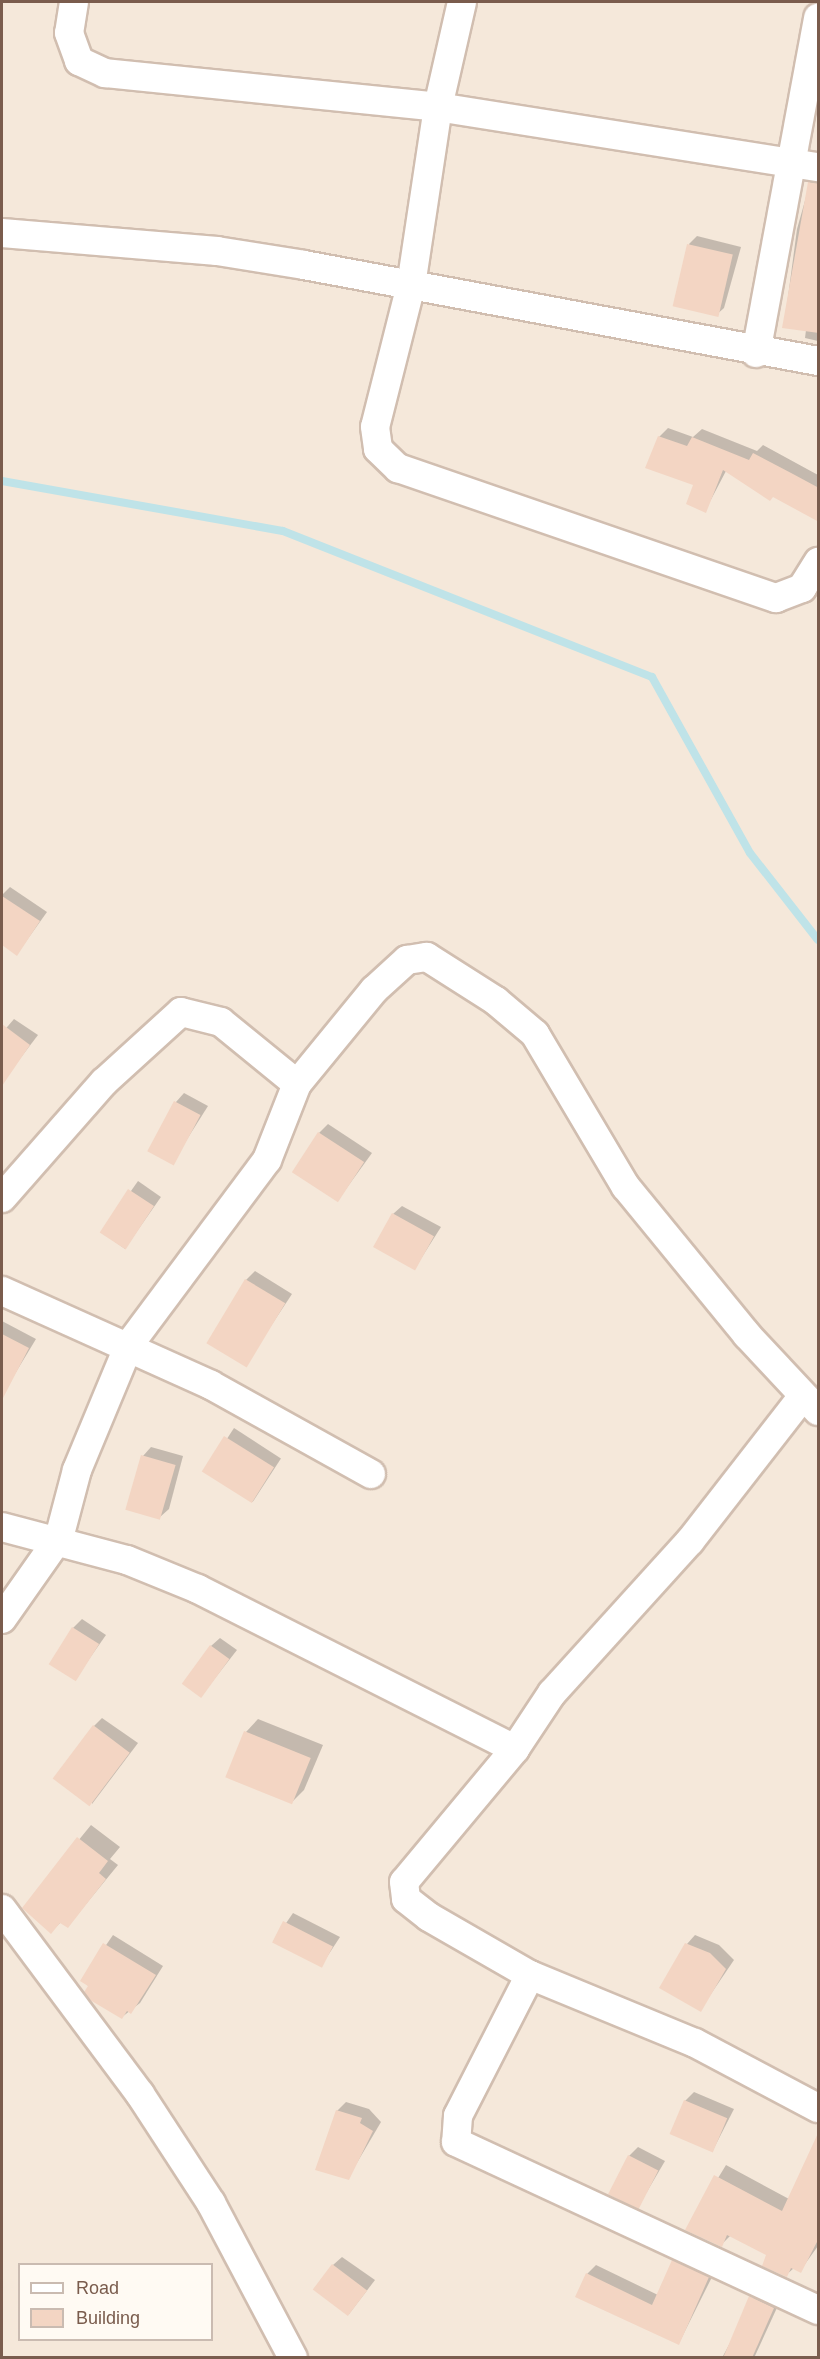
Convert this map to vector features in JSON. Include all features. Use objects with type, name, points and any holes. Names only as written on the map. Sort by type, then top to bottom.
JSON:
[{"type":"street","points":[[74,2],[69,33],[79,61],[105,73],[438,107],[806,164]]},
{"type":"street","points":[[462,2],[438,107],[411,285],[375,427],[378,448],[398,468],[776,598],[802,588],[819,562]]},
{"type":"street","points":[[756,353],[806,164],[819,18]]},
{"type":"street","points":[[2,233],[217,251],[411,285],[756,353],[819,361]]},
{"type":"street","points":[[2,1619],[59,1538],[81,1459],[129,1345],[267,1160],[297,1084],[374,990],[407,960],[427,957],[496,1001],[535,1034],[626,1187],[811,1403],[552,1693],[515,1749],[404,1882],[406,1899],[429,1917],[530,1975],[695,2043],[819,2108]]},
{"type":"street","points":[[2,1198],[113,1074],[181,1012],[221,1022],[297,1084]]},
{"type":"street","points":[[2,1291],[129,1345],[283,1421],[371,1474]]},
{"type":"street","points":[[2,1527],[59,1538],[198,1589],[515,1749]]},
{"type":"street","points":[[2,1910],[166,2134],[211,2204],[293,2358]]},
{"type":"street","points":[[530,1975],[458,2116],[456,2142],[819,2310]]},
{"type":"shaded area","points":[[2,2],[818,2],[818,2357],[2,2358]]},
{"type":"building","points":[[808,182],[819,183],[819,333],[782,328]]},
{"type":"building","points":[[687,244],[733,255],[718,317],[673,306]]},
{"type":"building","points":[[658,436],[687,446],[692,437],[749,460],[753,453],[793,474],[819,488],[819,522],[773,497],[770,501],[723,470],[706,513],[686,504],[693,485],[645,468]]},
{"type":"building","points":[[2,896],[40,921],[17,956],[2,945]]},
{"type":"building","points":[[2,1024],[30,1045],[2,1086]]},
{"type":"building","points":[[174,1101],[200,1115],[174,1165],[147,1151]]},
{"type":"building","points":[[318,1132],[364,1162],[338,1202],[292,1172]]},
{"type":"building","points":[[128,1189],[154,1206],[126,1249],[100,1233]]},
{"type":"building","points":[[392,1213],[434,1236],[415,1270],[373,1247]]},
{"type":"building","points":[[245,1279],[285,1303],[247,1367],[206,1343]]},
{"type":"building","points":[[2,1334],[29,1348],[2,1400]]},
{"type":"building","points":[[224,1436],[274,1467],[252,1503],[202,1472]]},
{"type":"building","points":[[141,1455],[176,1465],[160,1520],[125,1510]]},
{"type":"building","points":[[72,1627],[99,1644],[76,1681],[49,1664]]},
{"type":"building","points":[[210,1645],[229,1659],[201,1698],[182,1684]]},
{"type":"building","points":[[93,1725],[130,1753],[89,1806],[53,1779]]},
{"type":"building","points":[[244,1731],[311,1758],[292,1804],[225,1777]]},
{"type":"building","points":[[77,1837],[108,1861],[99,1873],[106,1879],[68,1928],[60,1923],[51,1934],[22,1908]]},
{"type":"building","points":[[283,1921],[333,1946],[322,1968],[272,1942]]},
{"type":"building","points":[[103,1943],[156,1975],[131,2014],[127,2011],[122,2019],[90,2000],[84,1992],[88,1986],[80,1981]]},
{"type":"building","points":[[685,1943],[710,1953],[726,1969],[701,2012],[659,1988]]},
{"type":"building","points":[[684,2100],[727,2118],[713,2152],[670,2134]]},
{"type":"building","points":[[336,2110],[362,2118],[360,2123],[373,2131],[349,2180],[315,2170]]},
{"type":"building","points":[[819,2131],[819,2238],[801,2273],[791,2268],[787,2277],[762,2266],[766,2255],[727,2235],[722,2247],[685,2230],[714,2175],[782,2211]]},
{"type":"building","points":[[628,2155],[658,2170],[638,2210],[608,2194]]},
{"type":"building","points":[[672,2260],[709,2277],[679,2345],[575,2297],[586,2273],[652,2305]]},
{"type":"building","points":[[332,2264],[367,2290],[348,2316],[313,2290]]},
{"type":"building","points":[[749,2296],[774,2308],[752,2358],[723,2358]]},
{"type":"waterway","points":[[2,481],[283,531],[652,677],[750,853],[818,940]]}]
